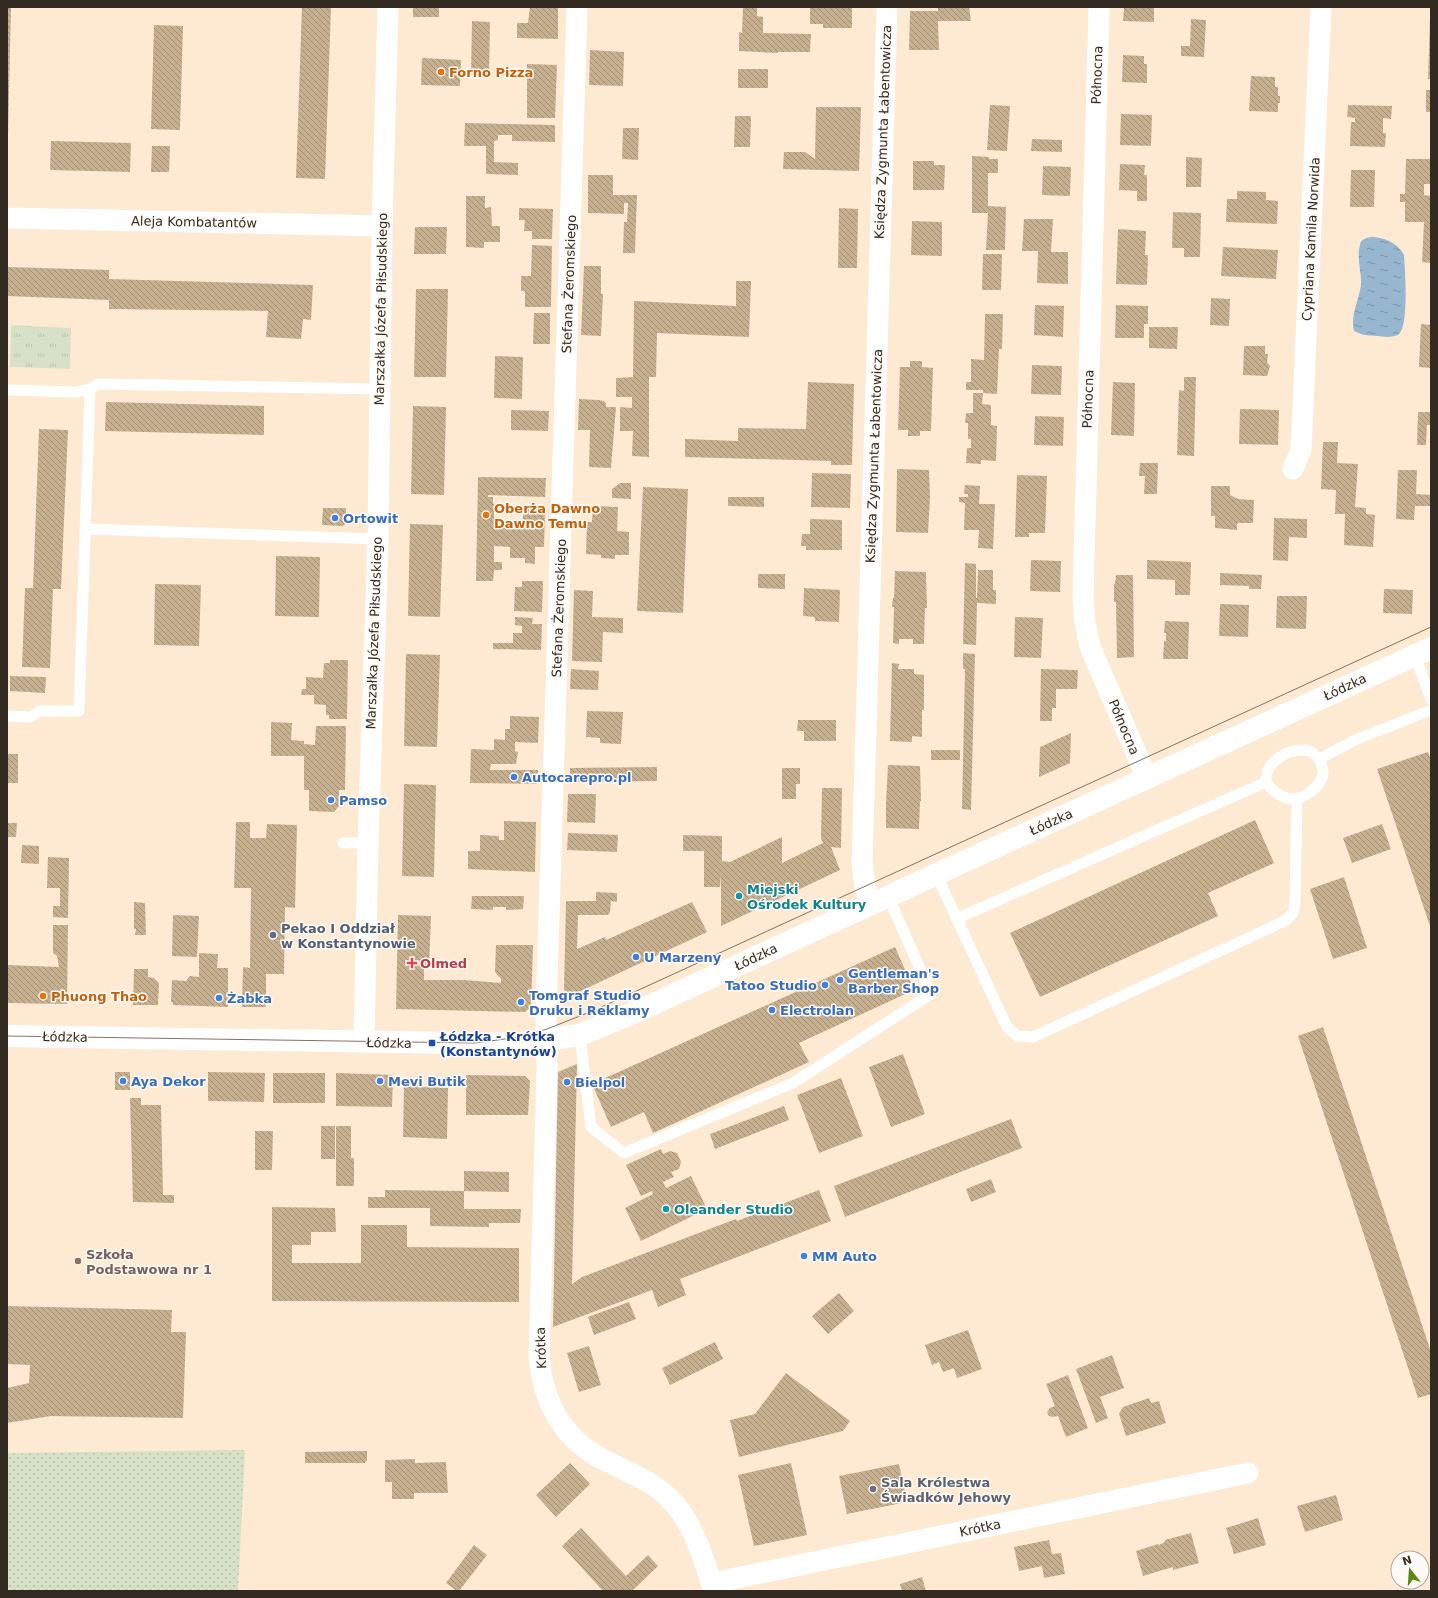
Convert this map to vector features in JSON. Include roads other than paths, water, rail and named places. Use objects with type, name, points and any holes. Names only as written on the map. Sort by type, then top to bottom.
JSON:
[{"type":"main road","name":"Łódzka","points":[[7,1036],[519,1044],[580,1034],[640,1010],[1423,652]]},
{"type":"street","name":"Marszałka Józefa Piłsudskiego","points":[[364,1042],[368,843],[378,539],[382,226],[388,7]]},
{"type":"street","name":"Stefana Żeromskiego","points":[[547,1040],[546,1004],[577,7]]},
{"type":"street","name":"Księdza Zygmunta Łabentowicza","points":[[880,900],[865,886],[862,864],[887,7]]},
{"type":"street","name":"Północna","points":[[1099,7],[1083,596],[1084,616],[1086,635],[1091,649],[1147,778]]},
{"type":"street","name":"Cypriana Kamila Norwida","points":[[1293,469],[1301,450],[1321,7]]},
{"type":"street","name":"Aleja Kombatantów","points":[[7,218],[382,226]]},
{"type":"street","name":"Krótka","points":[[547,1040],[539,1358],[544,1388],[564,1427],[578,1442],[596,1455],[654,1486],[675,1504],[694,1534],[713,1587],[1248,1473]]},
{"type":"lane","points":[[7,390],[76,392],[90,389],[98,384],[380,390]]},
{"type":"lane","points":[[7,716],[31,717],[40,711],[79,711],[90,389]]},
{"type":"lane","points":[[86,529],[378,539]]},
{"type":"lane","points":[[1423,652],[1431,699]]},
{"type":"lane","points":[[1319,758],[1355,740],[1431,710]]},
{"type":"lane","points":[[1309,751],[1319,758],[1323,774],[1319,783],[1312,791],[1304,796],[1297,798],[1286,798],[1272,791],[1266,782],[1267,771],[1272,764],[1286,753],[1309,751]]},
{"type":"lane","points":[[956,920],[1266,782]]},
{"type":"lane","points":[[936,874],[956,920],[1007,1027],[1017,1036],[1033,1037],[1285,921],[1293,913],[1295,904],[1297,798]]},
{"type":"lane","points":[[343,843],[368,843]]},
{"type":"lane","points":[[580,1034],[591,1127],[624,1153],[793,1083],[931,994],[880,900]]},
{"type":"water","points":[[1371,237],[1381,238],[1394,244],[1404,255],[1406,296],[1404,320],[1399,334],[1394,336],[1385,337],[1366,335],[1354,331],[1353,320],[1361,285],[1359,250],[1363,240]]},
{"type":"tram line","points":[[7,1036],[475,1043],[520,1037],[547,1029],[595,1010],[1431,627]]},
{"type":"place","name":"Forno Pizza","points":[[441,72]]},
{"type":"place","name":"Oberża Dawno Dawno Temu","points":[[486,515]]},
{"type":"place","name":"Ortowit","points":[[335,518]]},
{"type":"place","name":"Autocarepro.pl","points":[[514,777]]},
{"type":"place","name":"Pamso","points":[[331,800]]},
{"type":"place","name":"Miejski Ośrodek Kultury","points":[[739,896]]},
{"type":"place","name":"Pekao I Oddział w Konstantynowie","points":[[273,935]]},
{"type":"place","name":"U Marzeny","points":[[636,957]]},
{"type":"place","name":"Olmed","points":[[412,963]]},
{"type":"place","name":"Gentleman's Barber Shop","points":[[840,980]]},
{"type":"place","name":"Tatoo Studio","points":[[825,985]]},
{"type":"place","name":"Phuong Thao","points":[[43,996]]},
{"type":"place","name":"Żabka","points":[[219,998]]},
{"type":"place","name":"Tomgraf Studio Druku i Reklamy","points":[[521,1002]]},
{"type":"place","name":"Electrolan","points":[[772,1010]]},
{"type":"place","name":"Łódzka - Krótka (Konstantynów)","points":[[432,1043]]},
{"type":"place","name":"Aya Dekor","points":[[123,1081]]},
{"type":"place","name":"Mevi Butik","points":[[380,1081]]},
{"type":"place","name":"Bielpol","points":[[567,1082]]},
{"type":"place","name":"Oleander Studio","points":[[666,1209]]},
{"type":"place","name":"MM Auto","points":[[804,1256]]},
{"type":"place","name":"Szkoła Podstawowa nr 1","points":[[78,1261]]},
{"type":"place","name":"Sala Królestwa Świadków Jehowy","points":[[873,1489]]}]
